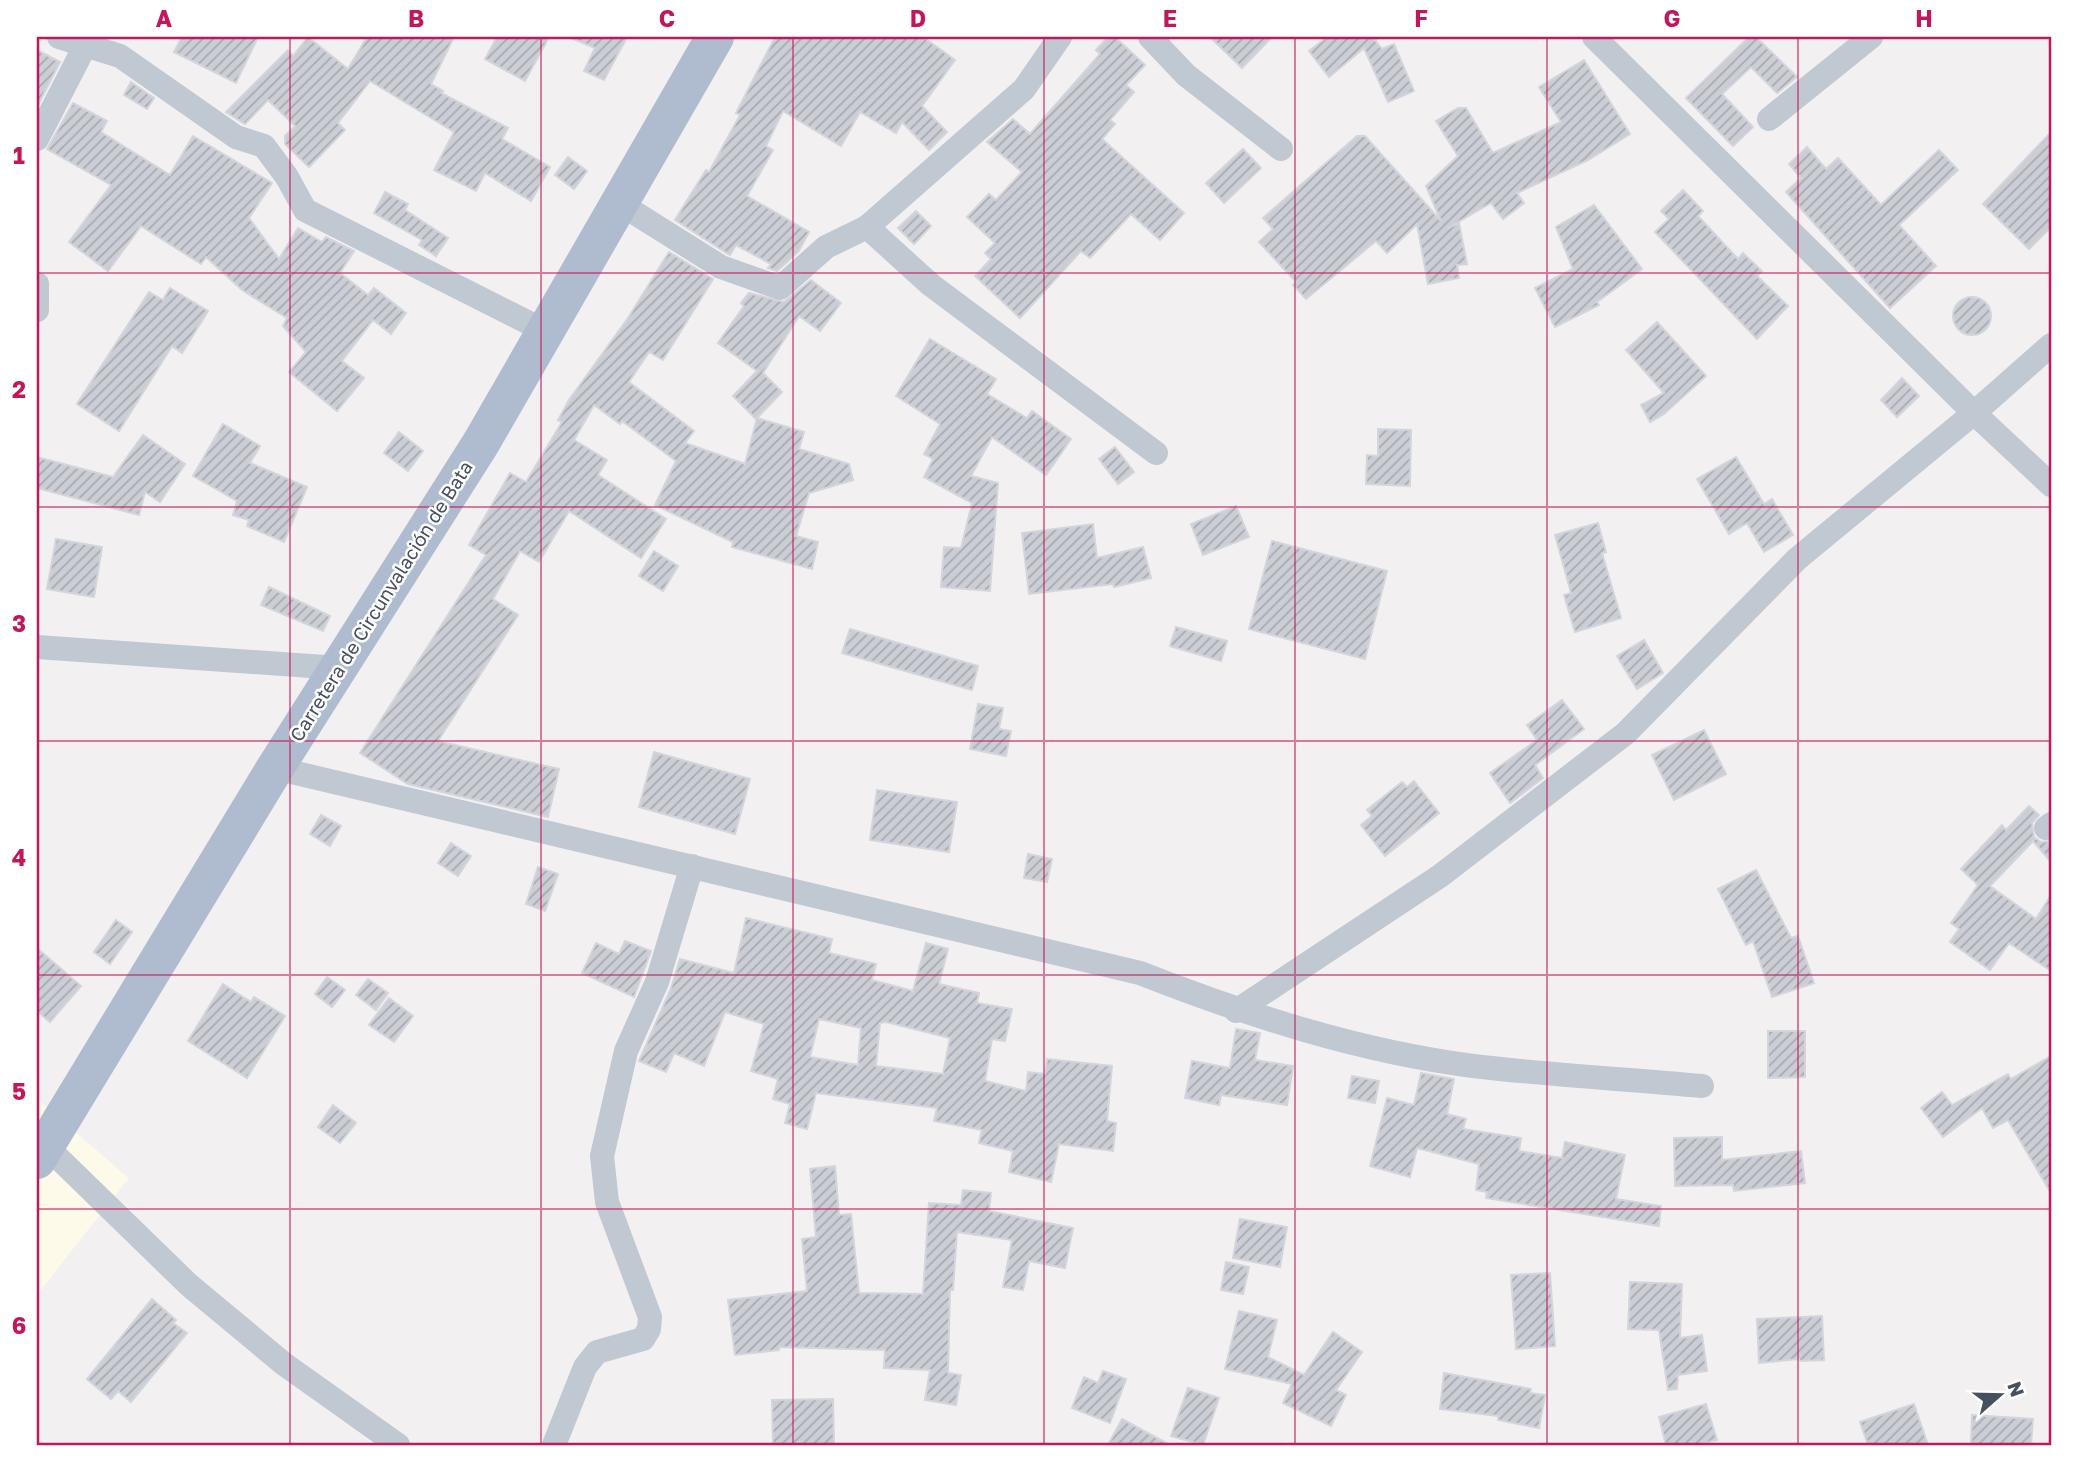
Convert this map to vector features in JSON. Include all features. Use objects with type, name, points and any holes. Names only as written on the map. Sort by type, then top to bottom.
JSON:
[{"type":"main road","name":"Carretera de Circunvalación de Bata","points":[[42,1153],[275,768],[474,454],[715,37]]},
{"type":"street","points":[[59,37],[120,57],[236,136],[264,146],[287,177],[305,211],[545,331]]},
{"type":"street","points":[[619,203],[721,267],[780,288],[826,247],[867,227],[1024,89],[1060,37]]},
{"type":"street","points":[[1150,37],[1186,75],[1281,149]]},
{"type":"street","points":[[1594,37],[1974,413],[2051,485]]},
{"type":"street","points":[[1769,119],[1871,37]]},
{"type":"street","points":[[37,139],[85,46]]},
{"type":"street","points":[[867,227],[931,285],[1156,453]]},
{"type":"street","points":[[37,284],[37,310]]},
{"type":"street","points":[[1236,1011],[1440,876],[1626,733],[1797,559],[1974,413],[2051,345]]},
{"type":"street","points":[[37,647],[339,668]]},
{"type":"street","points":[[275,768],[1140,973],[1236,1011],[1361,1045],[1472,1066],[1702,1086]]},
{"type":"street","points":[[554,1445],[584,1367],[597,1352],[643,1339],[649,1329],[650,1317],[607,1202],[602,1156],[626,1051],[657,982],[692,866]]},
{"type":"street","points":[[42,1153],[189,1285],[284,1364],[398,1445]]},
{"type":"shaded area","points":[[37,1099],[129,1178],[37,1295]]},
{"type":"building","points":[[182,37],[258,37],[236,83],[174,52]]},
{"type":"building","points":[[308,37],[348,69],[367,37],[454,37],[431,84],[443,91],[441,93],[508,128],[502,139],[550,167],[531,201],[485,173],[476,191],[434,170],[454,132],[370,81],[338,123],[345,130],[309,167],[285,144],[285,136],[295,126],[268,100],[245,124],[226,112],[288,50],[293,56]]},
{"type":"building","points":[[497,37],[549,37],[525,81],[485,59]]},
{"type":"building","points":[[569,37],[627,37],[604,80],[584,71],[595,48]]},
{"type":"building","points":[[775,37],[923,37],[955,60],[922,106],[947,132],[929,150],[902,122],[896,133],[860,112],[841,146],[783,111],[766,146],[773,150],[747,196],[809,232],[799,251],[777,271],[768,268],[771,264],[736,245],[730,255],[675,220],[706,170],[709,172],[740,115],[736,113]]},
{"type":"building","points":[[1108,37],[1115,37],[1145,65],[1126,85],[1134,92],[1110,120],[1115,124],[1102,139],[1184,213],[1160,240],[1131,214],[1090,258],[1081,251],[1020,318],[975,276],[991,259],[985,253],[995,243],[967,217],[989,194],[996,200],[1022,172],[987,142],[1013,119],[1030,134],[1100,54],[1096,50]]},
{"type":"building","points":[[1210,37],[1272,37],[1242,68]]},
{"type":"building","points":[[1327,37],[1379,37],[1375,40],[1382,49],[1394,44],[1414,91],[1388,102],[1364,48],[1329,77],[1309,51]]},
{"type":"building","points":[[1749,37],[1756,37],[1797,77],[1777,93],[1751,67],[1722,94],[1753,127],[1733,146],[1686,98]]},
{"type":"building","points":[[37,50],[60,62],[37,107]]},
{"type":"building","points":[[1584,60],[1630,134],[1588,160],[1517,193],[1524,203],[1503,219],[1491,203],[1448,228],[1459,223],[1467,264],[1457,265],[1459,278],[1428,284],[1417,224],[1387,253],[1376,241],[1306,299],[1293,285],[1296,282],[1259,242],[1273,229],[1263,218],[1357,136],[1365,136],[1441,221],[1426,186],[1458,156],[1436,121],[1458,108],[1466,108],[1493,153],[1561,122],[1539,87]]},
{"type":"building","points":[[131,82],[154,98],[147,109],[124,95]]},
{"type":"building","points":[[73,103],[107,121],[101,132],[170,175],[193,136],[272,183],[249,218],[279,259],[298,228],[322,242],[326,237],[354,251],[340,273],[368,295],[374,288],[406,313],[391,334],[373,320],[342,361],[364,378],[337,411],[289,372],[306,352],[283,326],[287,318],[242,290],[206,257],[201,264],[141,226],[108,271],[69,242],[111,185],[47,149]]},
{"type":"building","points":[[2051,132],[2051,227],[2029,249],[1983,204]]},
{"type":"building","points":[[1807,147],[1826,169],[1838,158],[1881,205],[1939,150],[1958,170],[1899,225],[1936,266],[1890,308],[1786,192],[1801,178],[1789,164]]},
{"type":"building","points":[[1243,149],[1261,168],[1224,203],[1206,183]]},
{"type":"building","points":[[568,157],[587,171],[574,189],[555,175]]},
{"type":"building","points":[[1683,190],[1703,211],[1698,216],[1738,259],[1743,253],[1762,271],[1757,276],[1788,306],[1757,339],[1655,232],[1669,219],[1661,211]]},
{"type":"building","points":[[385,192],[408,204],[405,210],[448,238],[436,256],[419,245],[422,240],[374,213]]},
{"type":"building","points":[[1594,205],[1642,269],[1597,302],[1599,305],[1555,327],[1535,288],[1573,269],[1556,227]]},
{"type":"building","points":[[916,211],[931,226],[914,244],[898,228]]},
{"type":"building","points":[[669,252],[713,279],[663,360],[649,352],[629,382],[694,431],[685,443],[745,464],[757,418],[804,432],[799,449],[849,464],[853,480],[809,493],[796,536],[818,542],[812,569],[732,547],[733,542],[655,505],[676,461],[622,421],[620,424],[594,405],[574,440],[607,460],[598,475],[666,519],[641,558],[569,511],[539,562],[520,551],[493,599],[518,615],[438,741],[559,769],[548,817],[408,784],[360,753],[486,555],[469,545],[510,473],[526,482],[562,422],[558,420],[569,400],[628,318]]},
{"type":"building","points":[[811,280],[841,303],[820,331],[799,316],[763,373],[782,392],[756,419],[733,396],[757,371],[718,343],[744,306],[741,303],[749,293],[784,302]]},
{"type":"building","points":[[170,288],[208,311],[182,353],[172,346],[119,431],[77,404],[149,292],[163,300]]},
{"type":"building","points":[[1972,297],[1985,303],[1991,316],[1985,329],[1972,335],[1959,329],[1953,316],[1959,303]]},
{"type":"building","points":[[1657,322],[1706,376],[1664,414],[1650,422],[1641,405],[1664,393],[1626,350]]},
{"type":"building","points":[[930,339],[996,379],[987,394],[1027,418],[1032,411],[1071,439],[1046,475],[992,437],[971,476],[998,483],[990,591],[941,587],[944,547],[961,548],[972,503],[924,477],[933,459],[924,454],[940,424],[896,396]]},
{"type":"building","points":[[1902,378],[1919,396],[1897,417],[1881,400]]},
{"type":"building","points":[[223,424],[260,446],[250,463],[307,487],[284,542],[247,526],[249,520],[233,515],[237,501],[193,476]]},
{"type":"building","points":[[1378,429],[1411,430],[1410,486],[1366,484],[1367,455],[1378,456]]},
{"type":"building","points":[[399,432],[423,451],[408,471],[384,453]]},
{"type":"building","points":[[143,435],[185,464],[160,502],[145,492],[139,515],[37,488],[37,457],[113,477]]},
{"type":"building","points":[[1115,447],[1134,472],[1118,484],[1099,459]]},
{"type":"building","points":[[1736,457],[1764,504],[1772,499],[1793,535],[1764,552],[1747,523],[1729,534],[1697,479]]},
{"type":"building","points":[[1236,506],[1249,537],[1203,555],[1191,524]]},
{"type":"building","points":[[1598,523],[1606,552],[1602,553],[1621,618],[1575,632],[1564,595],[1571,593],[1555,535]]},
{"type":"building","points":[[1093,524],[1097,558],[1143,547],[1151,578],[1114,587],[1113,584],[1029,594],[1022,533]]},
{"type":"building","points":[[56,539],[102,547],[94,597],[47,589]]},
{"type":"building","points":[[1272,541],[1387,571],[1365,659],[1249,629]]},
{"type":"building","points":[[654,551],[678,566],[663,591],[639,576]]},
{"type":"building","points":[[269,587],[330,616],[323,631],[261,605]]},
{"type":"building","points":[[1176,627],[1227,641],[1221,661],[1170,646]]},
{"type":"building","points":[[850,629],[978,666],[972,690],[842,653]]},
{"type":"building","points":[[1644,640],[1663,673],[1637,689],[1617,656]]},
{"type":"building","points":[[1562,700],[1584,729],[1535,765],[1543,778],[1510,803],[1490,773],[1537,740],[1527,725]]},
{"type":"building","points":[[978,704],[1003,708],[999,729],[1011,731],[1006,756],[970,749]]},
{"type":"building","points":[[1704,730],[1726,774],[1674,800],[1652,755]]},
{"type":"building","points":[[654,752],[750,779],[735,834],[639,807]]},
{"type":"building","points":[[1414,781],[1439,813],[1385,856],[1361,825],[1372,816],[1367,810],[1402,782],[1407,787]]},
{"type":"building","points":[[877,790],[957,802],[949,852],[870,840]]},
{"type":"building","points":[[2029,806],[2039,815],[2032,823],[2034,837],[2041,842],[2051,841],[2051,862],[2033,841],[1990,886],[2036,919],[2051,895],[2051,971],[2009,943],[1990,970],[1950,942],[1959,929],[1951,923],[1978,885],[1961,869],[2002,825],[2006,830]]},
{"type":"building","points":[[321,815],[341,826],[330,846],[310,834]]},
{"type":"building","points":[[451,843],[471,856],[458,876],[438,863]]},
{"type":"building","points":[[1028,854],[1052,859],[1047,882],[1024,878]]},
{"type":"building","points":[[538,867],[558,874],[545,911],[526,904]]},
{"type":"building","points":[[1756,870],[1791,938],[1798,936],[1814,983],[1772,997],[1753,941],[1746,945],[1718,889]]},
{"type":"building","points":[[746,918],[832,939],[829,953],[876,964],[872,980],[913,991],[926,943],[948,949],[939,984],[979,993],[977,1003],[1012,1009],[1005,1041],[992,1039],[985,1081],[1026,1091],[1028,1072],[1045,1074],[1047,1059],[1112,1066],[1107,1121],[1116,1123],[1113,1151],[1059,1144],[1051,1182],[1009,1172],[1013,1151],[979,1143],[982,1130],[934,1121],[937,1108],[816,1093],[807,1129],[785,1123],[790,1104],[773,1099],[778,1079],[751,1071],[764,1024],[725,1012],[704,1066],[674,1053],[666,1072],[639,1061],[671,988],[680,959],[734,973]],"holes":[[[819,1019],[861,1028],[858,1065],[810,1057]],[[886,1022],[950,1038],[943,1074],[876,1066],[880,1023]]]},
{"type":"building","points":[[116,920],[132,932],[110,964],[94,952]]},
{"type":"building","points":[[625,941],[651,951],[634,997],[582,973],[596,943],[619,954]]},
{"type":"building","points":[[37,948],[81,986],[50,1022],[37,1011]]},
{"type":"building","points":[[327,977],[345,990],[332,1007],[315,994]]},
{"type":"building","points":[[368,979],[388,993],[376,1010],[356,995]]},
{"type":"building","points":[[223,984],[251,1002],[254,997],[285,1016],[247,1078],[188,1041]]},
{"type":"building","points":[[389,998],[413,1016],[394,1042],[369,1025]]},
{"type":"building","points":[[1236,1029],[1260,1033],[1255,1060],[1293,1066],[1287,1105],[1221,1095],[1219,1105],[1185,1098],[1192,1061],[1230,1068]]},
{"type":"building","points":[[1768,1031],[1805,1031],[1805,1077],[1768,1078]]},
{"type":"building","points":[[2051,1056],[2051,1193],[2008,1120],[1993,1128],[1982,1108],[1943,1137],[1921,1108],[1942,1092],[1952,1105],[2008,1074],[2011,1079]]},
{"type":"building","points":[[1421,1073],[1454,1079],[1447,1114],[1466,1119],[1463,1129],[1521,1138],[1519,1151],[1562,1158],[1565,1142],[1625,1155],[1616,1199],[1661,1206],[1659,1226],[1486,1198],[1487,1192],[1476,1190],[1479,1164],[1417,1148],[1410,1177],[1370,1166],[1387,1098],[1414,1105]]},
{"type":"building","points":[[1352,1076],[1379,1081],[1375,1103],[1348,1098]]},
{"type":"building","points":[[333,1105],[356,1123],[340,1143],[318,1127]]},
{"type":"building","points":[[1722,1137],[1722,1160],[1801,1151],[1805,1183],[1734,1191],[1733,1185],[1675,1186],[1674,1138]]},
{"type":"building","points":[[835,1166],[839,1215],[851,1214],[859,1293],[923,1294],[929,1203],[961,1205],[963,1190],[991,1193],[989,1211],[1073,1228],[1065,1268],[1029,1261],[1023,1290],[1003,1287],[1012,1240],[957,1232],[953,1290],[950,1290],[948,1373],[961,1375],[956,1405],[925,1400],[930,1370],[884,1368],[885,1350],[779,1347],[779,1350],[735,1355],[728,1300],[807,1291],[802,1239],[816,1237],[810,1169]]},
{"type":"building","points":[[1240,1219],[1287,1227],[1280,1267],[1233,1258]]},
{"type":"building","points":[[1226,1262],[1249,1267],[1243,1294],[1221,1290]]},
{"type":"building","points":[[1550,1273],[1555,1346],[1516,1349],[1511,1275]]},
{"type":"building","points":[[1630,1282],[1682,1284],[1680,1338],[1702,1335],[1707,1371],[1678,1375],[1677,1389],[1668,1390],[1659,1330],[1628,1329]]},
{"type":"building","points":[[152,1299],[176,1320],[173,1323],[187,1333],[131,1402],[118,1391],[111,1399],[87,1379]]},
{"type":"building","points":[[1239,1311],[1277,1320],[1268,1357],[1304,1375],[1333,1332],[1362,1352],[1336,1390],[1346,1395],[1331,1426],[1283,1403],[1292,1384],[1225,1369]]},
{"type":"building","points":[[1822,1316],[1824,1360],[1799,1359],[1759,1363],[1757,1319]]},
{"type":"building","points":[[1103,1371],[1126,1379],[1110,1423],[1072,1408],[1084,1377],[1098,1383]]},
{"type":"building","points":[[1444,1373],[1531,1389],[1530,1393],[1545,1395],[1539,1428],[1498,1420],[1498,1416],[1440,1409]]},
{"type":"building","points":[[1188,1388],[1219,1398],[1203,1445],[1171,1436]]},
{"type":"building","points":[[833,1399],[834,1445],[773,1445],[772,1400]]},
{"type":"building","points":[[1706,1404],[1717,1440],[1697,1445],[1666,1445],[1659,1417]]},
{"type":"building","points":[[1914,1404],[1928,1445],[1868,1445],[1860,1422]]},
{"type":"building","points":[[1972,1415],[2033,1419],[2031,1445],[1971,1445]]},
{"type":"building","points":[[1122,1419],[1170,1445],[1108,1445]]}]
